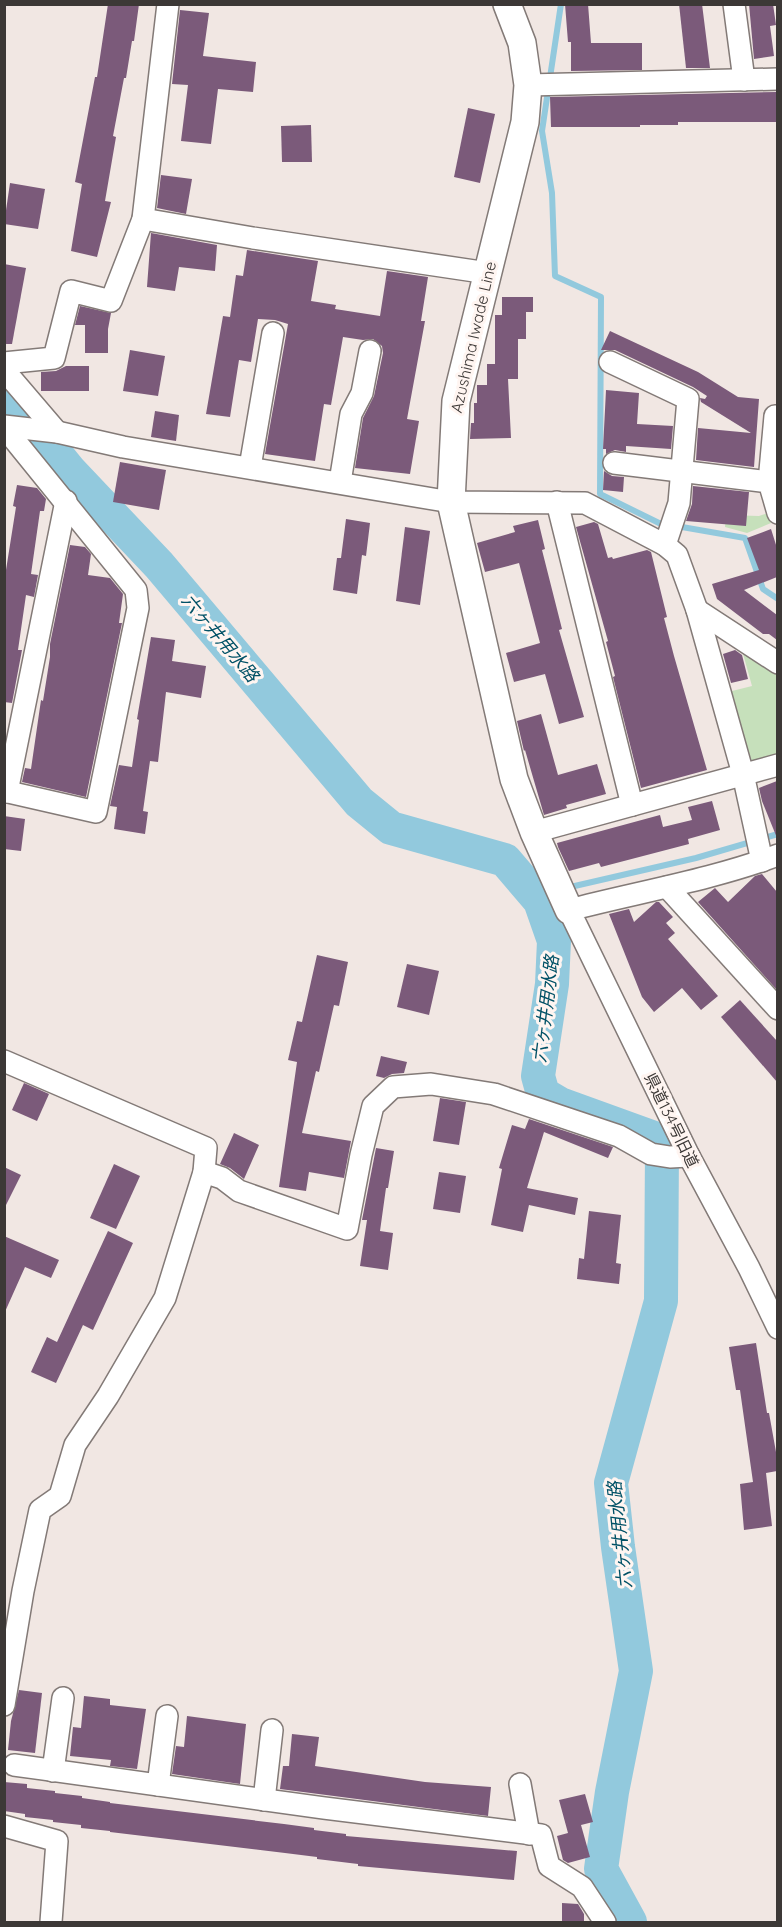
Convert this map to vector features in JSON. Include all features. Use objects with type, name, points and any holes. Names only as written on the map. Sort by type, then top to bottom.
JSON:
[{"type":"main road","name":"Azushima Iwade Line","points":[[507,4],[522,43],[534,85],[456,401],[451,502],[514,779],[534,832],[570,910]]},
{"type":"street","points":[[4,363],[54,358],[71,291],[111,301],[143,219],[168,4]]},
{"type":"street","points":[[734,4],[744,80]]},
{"type":"street","points":[[534,85],[777,79]]},
{"type":"street","points":[[143,219],[488,273]]},
{"type":"street","points":[[250,467],[273,333]]},
{"type":"street","points":[[340,482],[351,414],[362,393],[370,351]]},
{"type":"street","points":[[570,910],[641,891],[667,887],[768,852],[743,774],[697,610],[670,532],[679,503],[688,399],[610,362]]},
{"type":"street","points":[[4,370],[57,432]]},
{"type":"street","points":[[775,416],[770,482],[777,513]]},
{"type":"street","points":[[4,426],[57,432],[123,447],[451,502],[585,503],[670,532]]},
{"type":"street","points":[[4,426],[66,501],[136,590],[138,608],[96,812],[6,791],[66,501]]},
{"type":"street","points":[[614,463],[770,482]]},
{"type":"street","points":[[556,502],[632,805]]},
{"type":"street","points":[[697,610],[777,663]]},
{"type":"street","points":[[534,832],[777,765]]},
{"type":"street","points":[[667,887],[777,1010]]},
{"type":"street","name":"県道134号旧道","points":[[570,910],[670,1156],[749,1268],[777,1328]]},
{"type":"street","points":[[4,1060],[206,1148],[204,1172],[165,1298],[108,1396],[75,1445],[60,1496],[40,1510],[23,1591],[4,1705]]},
{"type":"street","points":[[204,1172],[222,1178],[239,1191],[347,1230],[373,1106],[393,1087],[431,1084],[494,1094],[620,1136],[670,1156]]},
{"type":"street","points":[[53,1771],[63,1698]]},
{"type":"street","points":[[158,1785],[167,1716]]},
{"type":"street","points":[[264,1800],[272,1730]]},
{"type":"street","points":[[14,1765],[541,1835],[549,1866],[582,1887],[605,1923]]},
{"type":"street","points":[[520,1784],[529,1834]]},
{"type":"street","points":[[4,1826],[57,1841],[51,1923]]},
{"type":"green space","points":[[768,513],[771,523],[747,533],[725,527],[726,515],[759,516]]},
{"type":"green space","points":[[740,643],[777,669],[777,759],[754,765],[746,761],[728,692],[752,686]]},
{"type":"building","points":[[108,4],[139,4],[134,41],[132,41],[113,136],[116,137],[105,201],[111,202],[97,257],[71,251],[82,184],[75,182],[95,77],[97,77]]},
{"type":"building","points":[[565,4],[588,4],[591,43],[642,43],[642,70],[571,71],[571,42],[568,42]]},
{"type":"building","points":[[679,4],[702,4],[710,68],[686,68]]},
{"type":"building","points":[[749,4],[773,4],[776,25],[770,26],[774,56],[754,59]]},
{"type":"building","points":[[180,10],[209,13],[203,56],[256,62],[253,92],[218,89],[211,144],[181,141],[188,85],[172,84]]},
{"type":"building","points":[[777,92],[777,122],[678,122],[678,125],[640,125],[640,127],[551,127],[550,97]]},
{"type":"building","points":[[468,108],[495,114],[480,183],[454,177]]},
{"type":"building","points":[[311,125],[312,162],[282,162],[281,126]]},
{"type":"building","points":[[161,175],[192,179],[186,214],[157,208]]},
{"type":"building","points":[[10,183],[45,189],[38,229],[4,224]]},
{"type":"building","points":[[151,233],[217,245],[215,271],[179,267],[175,291],[147,287]]},
{"type":"building","points":[[247,250],[318,261],[311,301],[336,305],[335,309],[380,316],[387,271],[428,277],[421,321],[425,321],[407,419],[419,421],[410,474],[355,468],[363,418],[374,396],[383,353],[382,346],[373,339],[343,337],[331,405],[324,404],[315,461],[265,454],[288,324],[275,320],[258,319],[251,362],[239,360],[230,417],[206,414],[223,316],[230,317],[236,275],[243,276]]},
{"type":"building","points":[[4,264],[26,268],[12,344],[4,344]]},
{"type":"building","points":[[502,297],[533,297],[533,312],[526,312],[526,339],[518,339],[518,379],[508,379],[511,438],[470,439],[471,423],[474,423],[474,403],[477,403],[477,385],[487,385],[487,364],[495,364],[495,315],[502,315]]},
{"type":"building","points":[[80,306],[111,313],[108,353],[85,353],[85,325],[75,325]]},
{"type":"building","points":[[610,331],[698,372],[738,397],[759,399],[754,467],[696,460],[698,428],[751,433],[701,402],[700,398],[705,399],[707,396],[693,387],[615,350],[601,350]]},
{"type":"building","points":[[130,350],[165,356],[158,396],[123,391]]},
{"type":"building","points":[[66,366],[89,366],[89,391],[41,391],[41,372],[56,371]]},
{"type":"building","points":[[606,390],[639,393],[637,424],[673,426],[671,449],[626,446],[626,452],[615,450],[606,454],[606,449],[603,449]]},
{"type":"building","points":[[155,411],[179,415],[176,441],[151,437]]},
{"type":"building","points":[[120,462],[166,470],[159,510],[113,502]]},
{"type":"building","points":[[604,471],[612,476],[624,477],[623,492],[603,490]]},
{"type":"building","points":[[17,485],[37,488],[46,499],[44,511],[40,511],[31,574],[38,575],[34,597],[26,595],[18,650],[22,650],[12,703],[4,702],[4,569],[6,570],[16,507],[13,506]]},
{"type":"building","points":[[693,486],[749,492],[746,526],[686,521],[692,504]]},
{"type":"building","points":[[346,519],[370,523],[366,556],[362,555],[357,594],[333,590],[337,558],[341,558]]},
{"type":"building","points":[[538,520],[545,549],[542,550],[562,629],[559,630],[584,717],[559,724],[545,674],[514,682],[506,653],[540,643],[519,563],[485,572],[477,543],[515,532],[513,526]]},
{"type":"building","points":[[594,522],[598,524],[608,558],[613,559],[647,550],[651,552],[667,617],[664,618],[707,770],[641,788],[613,677],[615,676],[606,642],[608,641],[576,527]]},
{"type":"building","points":[[405,527],[430,531],[420,605],[396,601]]},
{"type":"building","points":[[771,529],[777,548],[777,577],[744,590],[777,615],[777,640],[769,634],[763,634],[717,599],[712,584],[759,570],[747,538]]},
{"type":"building","points":[[70,545],[85,547],[91,554],[88,575],[110,578],[123,594],[119,623],[122,623],[86,797],[22,782],[25,768],[31,769],[50,657],[50,644]]},
{"type":"building","points":[[151,637],[175,640],[172,661],[206,666],[201,698],[166,692],[158,762],[150,761],[143,811],[148,812],[145,834],[114,829],[117,807],[110,806],[119,765],[132,767],[139,720],[137,719]]},
{"type":"building","points":[[735,650],[742,655],[748,679],[731,683],[723,654]]},
{"type":"building","points":[[541,714],[558,775],[597,764],[606,794],[566,805],[567,808],[544,815],[517,721]]},
{"type":"building","points":[[777,781],[777,838],[759,788]]},
{"type":"building","points":[[712,801],[720,830],[688,839],[689,844],[601,867],[599,863],[569,871],[558,847],[557,843],[660,815],[663,827],[692,820],[688,807]]},
{"type":"building","points":[[4,816],[25,819],[21,851],[4,849]]},
{"type":"building","points":[[762,874],[777,892],[777,990],[698,902],[715,888],[728,902],[755,876]]},
{"type":"building","points":[[656,902],[659,902],[673,917],[666,923],[675,933],[668,939],[718,996],[701,1010],[682,988],[654,1012],[642,997],[609,914],[629,909],[634,922]]},
{"type":"building","points":[[317,955],[348,962],[339,1006],[334,1005],[302,1133],[351,1141],[344,1178],[309,1172],[306,1191],[279,1187],[297,1062],[288,1060],[297,1021],[302,1022]]},
{"type":"building","points":[[407,964],[439,971],[429,1015],[397,1007]]},
{"type":"building","points":[[740,1000],[777,1041],[777,1082],[721,1017]]},
{"type":"building","points":[[381,1056],[407,1062],[404,1073],[392,1074],[384,1078],[376,1076]]},
{"type":"building","points":[[24,1083],[49,1094],[37,1121],[12,1110]]},
{"type":"building","points":[[440,1098],[466,1102],[459,1145],[433,1141]]},
{"type":"building","points":[[529,1119],[613,1147],[608,1158],[544,1132],[527,1188],[578,1198],[575,1215],[529,1205],[523,1232],[491,1225],[502,1169],[499,1168],[512,1125],[525,1129]]},
{"type":"building","points":[[234,1133],[259,1145],[244,1179],[230,1168],[220,1164]]},
{"type":"building","points":[[376,1148],[394,1151],[380,1231],[393,1233],[388,1270],[360,1266],[367,1220],[362,1220]]},
{"type":"building","points":[[114,1164],[140,1176],[116,1229],[90,1218]]},
{"type":"building","points":[[4,1167],[21,1175],[4,1209]]},
{"type":"building","points":[[439,1172],[466,1176],[460,1213],[433,1209]]},
{"type":"building","points":[[589,1211],[621,1215],[616,1263],[621,1264],[619,1284],[577,1279],[579,1258],[584,1259]]},
{"type":"building","points":[[108,1231],[133,1243],[93,1330],[83,1325],[56,1383],[31,1372],[47,1337],[57,1342]]},
{"type":"building","points":[[4,1236],[59,1260],[51,1278],[25,1267],[4,1314]]},
{"type":"building","points":[[756,1343],[767,1413],[769,1413],[777,1451],[777,1471],[766,1473],[772,1526],[744,1530],[740,1484],[753,1482],[740,1390],[736,1390],[729,1347]]},
{"type":"building","points":[[19,1690],[42,1693],[35,1753],[8,1750],[11,1721]]},
{"type":"building","points":[[84,1696],[110,1699],[110,1705],[146,1709],[137,1769],[110,1766],[111,1760],[70,1756],[73,1727],[81,1728]]},
{"type":"building","points":[[187,1716],[246,1724],[240,1784],[172,1774],[176,1746],[184,1747]]},
{"type":"building","points":[[292,1734],[319,1737],[315,1766],[425,1782],[491,1787],[488,1816],[280,1789],[283,1766],[289,1766]]},
{"type":"building","points":[[4,1782],[27,1784],[27,1788],[55,1791],[55,1793],[82,1796],[82,1798],[110,1803],[314,1828],[314,1830],[346,1834],[346,1836],[517,1851],[514,1880],[358,1866],[358,1864],[317,1859],[317,1857],[81,1828],[81,1825],[25,1817],[25,1814],[4,1811]]},
{"type":"building","points":[[585,1794],[593,1822],[581,1825],[590,1857],[568,1863],[563,1860],[557,1836],[568,1833],[559,1800]]},
{"type":"building","points":[[562,1903],[578,1904],[584,1914],[584,1923],[562,1923]]},
{"type":"waterway","points":[[561,4],[542,131],[552,193],[555,276],[601,297],[600,494],[659,523],[745,538],[763,589],[778,599]]},
{"type":"waterway","name":"六ヶ井用水路","points":[[4,390],[70,471],[159,565],[359,802],[391,828],[505,860],[540,901],[554,941],[552,984],[538,1076],[543,1094],[560,1104],[654,1138],[662,1148],[661,1301],[611,1483],[636,1671],[612,1792],[601,1869],[630,1922]]},
{"type":"waterway","points":[[566,888],[696,858],[778,834]]},
{"type":"waterway","points":[[536,896],[553,892]]}]
